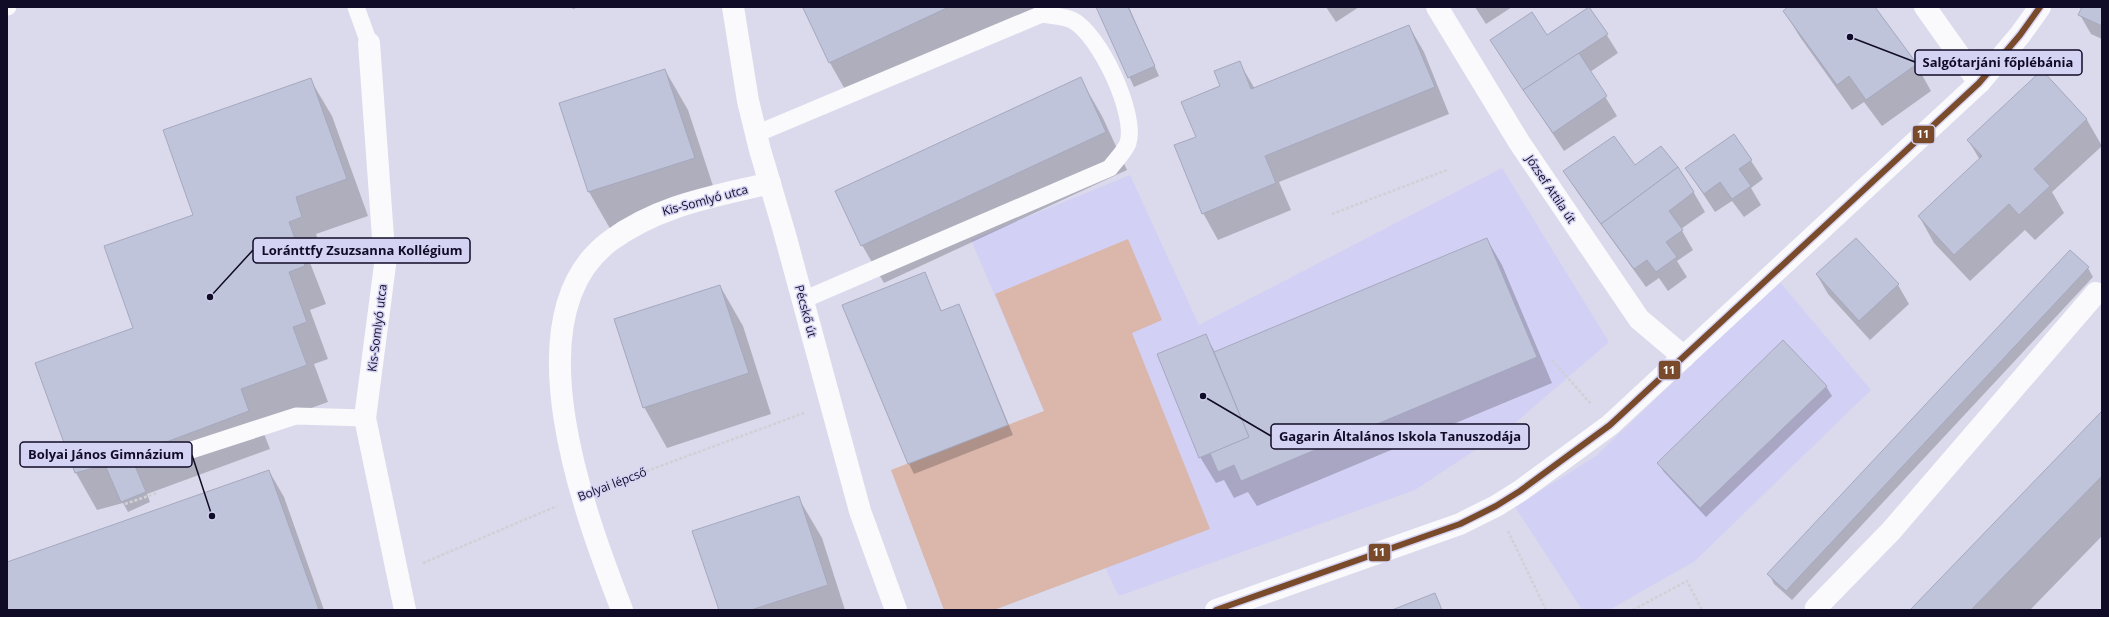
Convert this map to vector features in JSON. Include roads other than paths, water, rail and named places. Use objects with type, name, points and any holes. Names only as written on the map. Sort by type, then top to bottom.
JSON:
[{"type":"street","name":"Pécskő út","points":[[733,7],[748,101],[756,134],[860,511],[896,610]]},
{"type":"street","name":"József Attila út","points":[[1437,7],[1519,142],[1639,320],[1684,357]]},
{"type":"street","points":[[1924,7],[1979,82]]},
{"type":"street","points":[[1216,610],[1460,524],[1496,506],[1520,491],[1610,425],[1684,357],[1979,82],[2020,35],[2040,7]]},
{"type":"street","name":"Kis-Somlyó utca","points":[[369,43],[386,265],[365,418],[405,610]]},
{"type":"street","name":"Kis-Somlyó utca","points":[[622,610],[604,564],[581,495],[566,429],[559,383],[561,334],[566,306],[578,275],[592,258],[609,242],[655,214],[677,205],[770,183]]},
{"type":"street","points":[[1817,610],[1816,608],[1896,525],[2096,293]]},
{"type":"lane","points":[[356,7],[369,43]]},
{"type":"lane","points":[[756,134],[1042,14],[1072,20],[1092,38],[1109,66],[1128,115],[1128,143],[1110,168],[803,300]]},
{"type":"lane","points":[[167,458],[296,416],[365,418]]},
{"type":"place","name":"Salgótarjáni főplébánia","points":[[1850,37]]},
{"type":"place","name":"Loránttfy Zsuzsanna Kollégium","points":[[210,297]]},
{"type":"place","name":"Gagarin Általános Iskola Tanuszodája","points":[[1203,396]]},
{"type":"place","name":"Bolyai János Gimnázium","points":[[212,516]]}]
